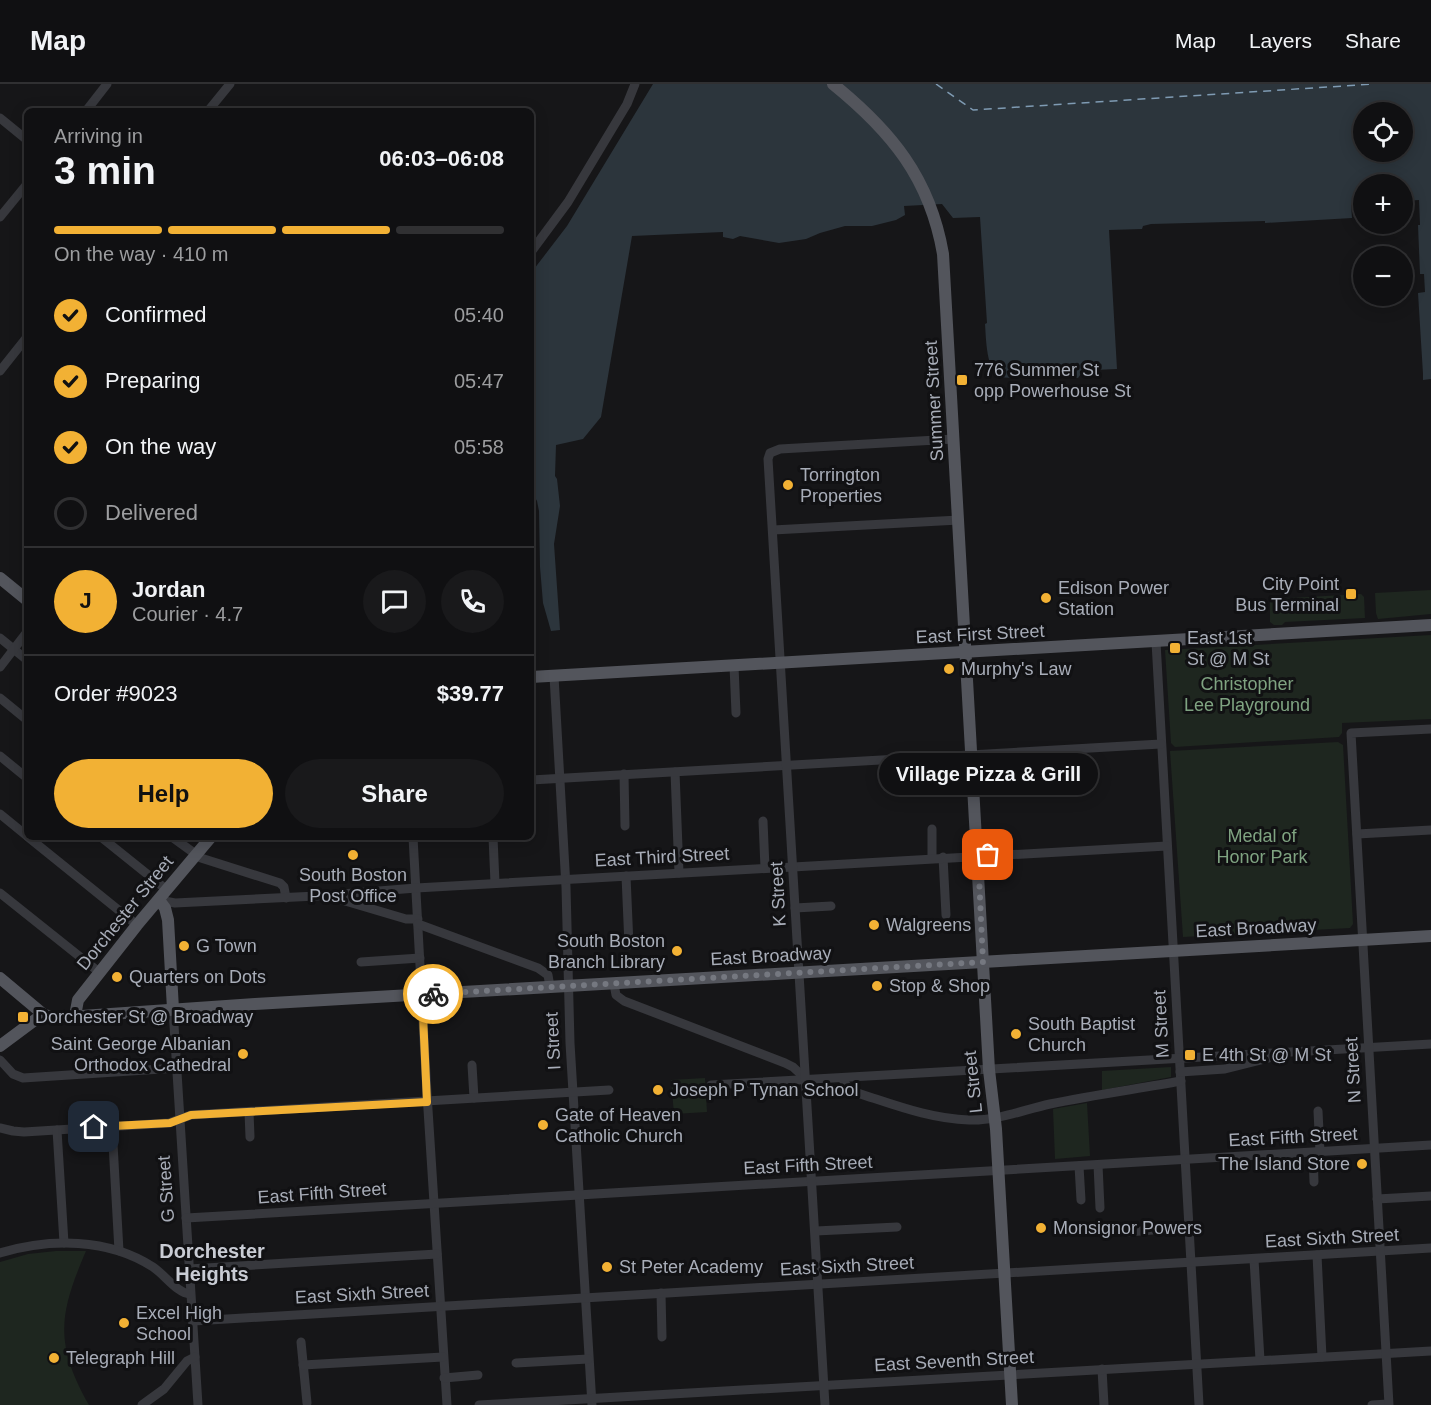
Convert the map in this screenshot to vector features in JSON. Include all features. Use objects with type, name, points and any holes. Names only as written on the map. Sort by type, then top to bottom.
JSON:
[{"type":"main road","name":"Summer Street","points":[[832,84],[863,109],[890,137],[914,171],[931,209],[944,258],[972,755]]},
{"type":"main road","points":[[0,578],[24,598]]},
{"type":"main road","name":"East First Street","points":[[534,677],[1431,625]]},
{"type":"main road","name":"L Street","points":[[972,755],[989,1070],[995,1118],[1012,1405]]},
{"type":"main road","name":"Dorchester Street","points":[[75,1016],[78,1000],[99,972],[208,840]]},
{"type":"main road","name":"G Street","points":[[163,895],[168,920],[173,1009]]},
{"type":"main road","name":"East Broadway","points":[[43,1014],[53,1018],[422,994],[1431,936]]},
{"type":"main road","points":[[0,978],[43,1014],[0,1046]]},
{"type":"street","points":[[88,108],[106,84]]},
{"type":"street","points":[[210,108],[230,84]]},
{"type":"street","points":[[534,248],[567,202],[627,104],[635,84]]},
{"type":"street","points":[[0,118],[24,138]]},
{"type":"street","points":[[0,217],[24,188]]},
{"type":"street","points":[[0,371],[24,341]]},
{"type":"street","name":"K Street","points":[[825,1405],[768,462],[770,453],[780,449],[954,439]]},
{"type":"street","points":[[772,530],[959,520]]},
{"type":"street","points":[[0,667],[24,636]]},
{"type":"street","points":[[0,638],[24,657]]},
{"type":"street","name":"M Street","points":[[1156,642],[1199,1405]]},
{"type":"street","points":[[734,666],[736,713]]},
{"type":"street","name":"I Street","points":[[554,676],[566,879],[572,1093],[592,1402]]},
{"type":"street","points":[[0,698],[24,718]]},
{"type":"street","name":"N Street","points":[[1389,1405],[1351,733],[1431,729]]},
{"type":"street","points":[[534,780],[1161,744]]},
{"type":"street","points":[[0,756],[24,776]]},
{"type":"street","points":[[675,771],[679,873]]},
{"type":"street","points":[[624,774],[625,826]]},
{"type":"street","points":[[0,814],[24,834]]},
{"type":"street","points":[[763,821],[765,868]]},
{"type":"street","points":[[932,829],[932,858]]},
{"type":"street","points":[[1357,834],[1431,830]]},
{"type":"street","points":[[32,840],[137,925]]},
{"type":"street","points":[[104,840],[163,895]]},
{"type":"street","points":[[176,840],[196,855],[280,883],[284,887],[286,898]]},
{"type":"street","points":[[413,840],[427,1102],[447,1405]]},
{"type":"street","points":[[493,840],[495,883]]},
{"type":"street","name":"East Third Street","points":[[163,895],[170,903],[286,898],[495,883],[1167,846]]},
{"type":"street","points":[[943,857],[946,915]]},
{"type":"street","points":[[626,876],[629,945]]},
{"type":"street","points":[[0,893],[99,972]]},
{"type":"street","points":[[317,896],[340,899],[418,922],[538,968],[548,975],[550,987]]},
{"type":"street","points":[[795,908],[831,906]]},
{"type":"street","points":[[361,962],[420,958]]},
{"type":"street","points":[[614,984],[616,995],[624,1001],[785,1063],[806,1079]]},
{"type":"street","name":"G Street","points":[[173,1009],[198,1405]]},
{"type":"street","points":[[711,1085],[1431,1044]]},
{"type":"street","points":[[843,1078],[845,1085],[852,1090],[920,1113],[967,1120],[995,1118],[1180,1076],[1225,1069],[1293,1052]]},
{"type":"street","points":[[0,1060],[13,1074],[23,1078],[177,1068]]},
{"type":"street","points":[[472,1065],[474,1098]]},
{"type":"street","points":[[0,1128],[18,1132],[170,1123],[191,1115],[609,1090]]},
{"type":"street","points":[[1314,1182],[1318,1111]]},
{"type":"street","points":[[249,1112],[250,1137]]},
{"type":"street","points":[[112,1126],[119,1251]]},
{"type":"street","points":[[57,1130],[64,1243]]},
{"type":"street","name":"East Fifth Street","points":[[186,1218],[1431,1145]]},
{"type":"street","points":[[1098,1165],[1100,1208]]},
{"type":"street","points":[[1080,1166],[1081,1200]]},
{"type":"street","points":[[1377,1198],[1431,1196]]},
{"type":"street","points":[[816,1232],[897,1227]]},
{"type":"street","points":[[1128,1232],[1189,1227]]},
{"type":"street","points":[[1,1249],[64,1243],[93,1245],[119,1251],[148,1264],[181,1291],[190,1294]]},
{"type":"street","name":"East Sixth Street","points":[[193,1321],[1431,1248]]},
{"type":"street","points":[[189,1269],[437,1254]]},
{"type":"street","points":[[1317,1255],[1322,1357]]},
{"type":"street","points":[[1254,1259],[1260,1360]]},
{"type":"street","points":[[661,1293],[663,1337]]},
{"type":"street","points":[[301,1342],[307,1403]]},
{"type":"street","name":"East Seventh Street","points":[[479,1405],[592,1402],[824,1385],[1431,1351]]},
{"type":"street","points":[[142,1405],[164,1389],[188,1361],[195,1357]]},
{"type":"street","points":[[303,1365],[443,1357]]},
{"type":"street","points":[[516,1363],[588,1359]]},
{"type":"street","points":[[1102,1369],[1104,1405]]},
{"type":"street","points":[[444,1378],[478,1376]]},
{"type":"street","points":[[1372,1405],[1389,1405]]},
{"type":"green space","points":[[1431,590],[1431,614],[1378,619],[1375,593]]},
{"type":"green space","points":[[1361,594],[1364,597],[1365,618],[1285,622],[1282,625],[1274,625],[1270,622],[1272,599]]},
{"type":"green space","name":"Christopher Lee Playground","points":[[1431,635],[1431,719],[1342,723],[1342,733],[1339,737],[1175,747],[1171,743],[1165,650]]},
{"type":"green space","name":"Medal of Honor Park","points":[[1338,742],[1343,745],[1353,924],[1350,928],[1183,937],[1170,751]]},
{"type":"green space","points":[[1171,1067],[1171,1077],[1102,1090],[1102,1071]]},
{"type":"green space","points":[[705,1078],[707,1112],[674,1114],[671,1080]]},
{"type":"green space","points":[[1087,1103],[1090,1156],[1055,1159],[1053,1109]]},
{"type":"green space","points":[[86,1251],[70,1293],[64,1328],[70,1364],[89,1405],[0,1405],[0,1262],[28,1254]]},
{"type":"shaded area","points":[[653,84],[1431,84],[1431,379],[1423,380],[1418,293],[1425,292],[1424,274],[1420,274],[1419,200],[1413,200],[1413,174],[1353,174],[1352,218],[1265,223],[1265,221],[1151,224],[1143,226],[1142,229],[1109,230],[1117,369],[1094,370],[1090,378],[1085,376],[1083,371],[1078,378],[1072,377],[1071,369],[1035,371],[1035,376],[1005,378],[996,374],[992,369],[987,345],[980,217],[953,218],[942,204],[904,206],[905,215],[896,220],[872,226],[845,226],[806,239],[779,243],[740,236],[733,239],[723,237],[723,232],[632,236],[601,417],[583,439],[556,445],[555,476],[560,506],[554,544],[560,630],[551,631],[543,603],[539,511],[534,496],[534,269],[567,226]]},
{"type":"ferry route","points":[[936,84],[973,110],[1374,84]]},
{"type":"way so far","points":[[433,994],[983,962],[978,855],[988,855]]},
{"type":"place","name":"776 Summer St opp Powerhouse St","points":[[962,380]]},
{"type":"place","name":"Torrington Properties","points":[[788,485]]},
{"type":"place","name":"City Point Bus Terminal","points":[[1351,594]]},
{"type":"place","name":"Edison Power Station","points":[[1046,598]]},
{"type":"place","name":"East 1st St @ M St","points":[[1175,648]]},
{"type":"place","name":"Murphy's Law","points":[[949,669]]},
{"type":"place","name":"South Boston Post Office","points":[[353,855]]},
{"type":"place","name":"Village Pizza & Grill","points":[[988,855]]},
{"type":"place","name":"Walgreens","points":[[874,925]]},
{"type":"place","name":"G Town","points":[[184,946]]},
{"type":"place","name":"South Boston Branch Library","points":[[677,951]]},
{"type":"place","name":"Quarters on Dots","points":[[117,977]]},
{"type":"place","name":"Stop & Shop","points":[[877,986]]},
{"type":"place","name":"Dorchester St @ Broadway","points":[[23,1017]]},
{"type":"place","name":"South Baptist Church","points":[[1016,1034]]},
{"type":"place","name":"Saint George Albanian Orthodox Cathedral","points":[[243,1054]]},
{"type":"place","name":"E 4th St @ M St","points":[[1190,1055]]},
{"type":"place","name":"Joseph P Tynan School","points":[[658,1090]]},
{"type":"place","name":"Gate of Heaven Catholic Church","points":[[543,1125]]},
{"type":"place","name":"The Island Store","points":[[1362,1164]]},
{"type":"place","name":"Monsignor Powers","points":[[1041,1228]]},
{"type":"place","name":"St Peter Academy","points":[[607,1267]]},
{"type":"place","name":"Excel High School","points":[[124,1323]]},
{"type":"place","name":"Telegraph Hill","points":[[54,1358]]},
{"type":"district","name":"Dorchester Heights","points":[[212,1262]]},
{"type":"route","points":[[94,1127],[170,1123],[191,1115],[427,1102],[422,994],[433,994]]}]
